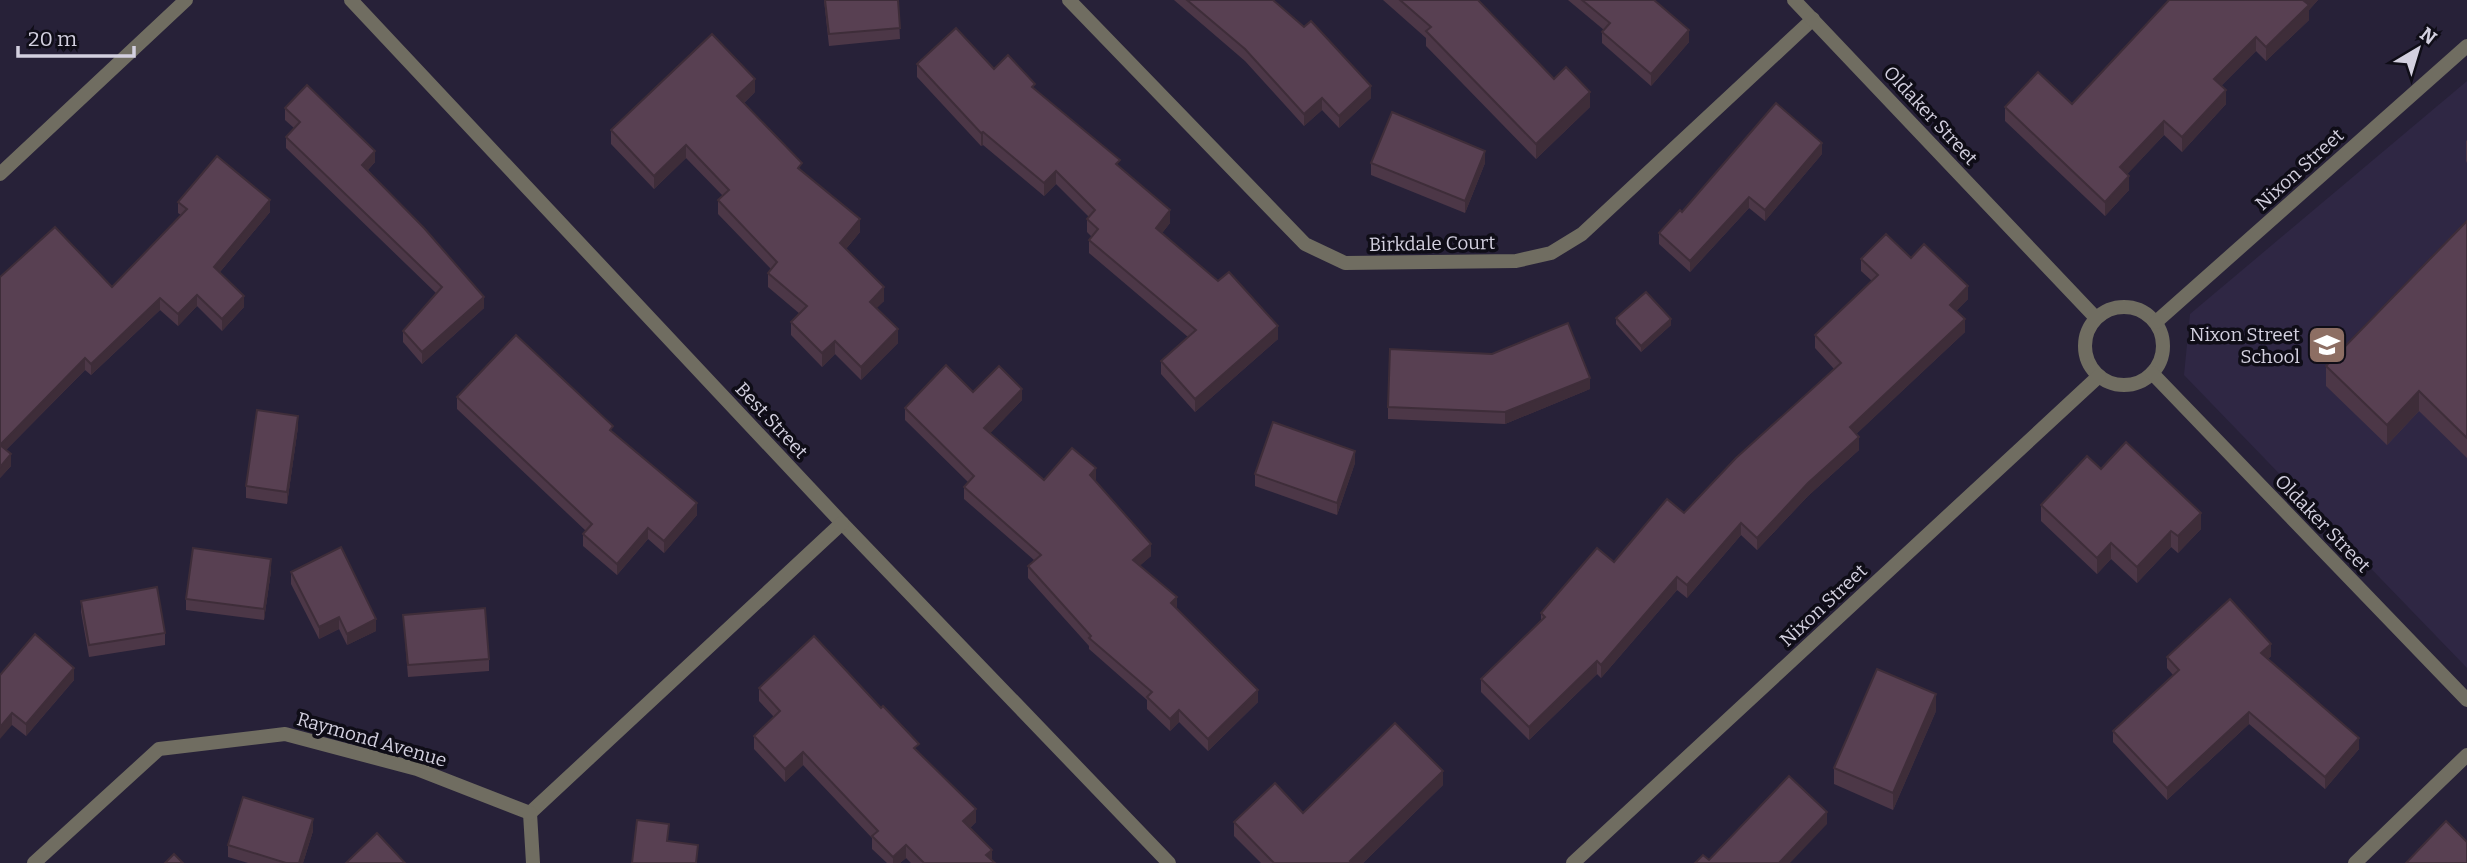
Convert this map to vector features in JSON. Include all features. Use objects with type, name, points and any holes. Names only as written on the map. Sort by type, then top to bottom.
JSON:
[{"type":"street","points":[[0,174],[186,0]]},
{"type":"street","name":"Best Street","points":[[351,0],[842,523],[1169,863]]},
{"type":"street","name":"Birkdale Court","points":[[1069,0],[1305,244],[1345,263],[1517,261],[1551,253],[1582,234],[1813,19]]},
{"type":"street","name":"Oldaker Street","points":[[1794,0],[2096,318]]},
{"type":"street","name":"Nixon Street","points":[[2156,322],[2467,46]]},
{"type":"street","points":[[2125,307],[2137,309],[2156,322],[2163,346],[2160,360],[2152,373],[2143,380],[2119,385],[2099,376],[2088,360],[2085,342],[2088,329],[2096,318],[2108,310],[2125,307]]},
{"type":"street","name":"Oldaker Street","points":[[2152,373],[2467,700]]},
{"type":"street","name":"Nixon Street","points":[[1573,863],[2099,376]]},
{"type":"street","points":[[533,863],[530,813],[842,523]]},
{"type":"street","name":"Raymond Avenue","points":[[34,863],[159,749],[285,734],[417,769],[530,813]]},
{"type":"street","points":[[2355,863],[2467,755]]},
{"type":"shaded area","name":"Nixon Street School","points":[[2467,81],[2467,668],[2184,375],[2190,314]]},
{"type":"building","points":[[825,0],[898,0],[900,28],[829,34]]},
{"type":"building","points":[[1187,0],[1273,0],[1304,27],[1311,21],[1371,86],[1339,116],[1322,98],[1304,114],[1245,49]]},
{"type":"building","points":[[1400,0],[1478,0],[1554,79],[1566,67],[1590,92],[1536,144],[1426,31],[1431,27]]},
{"type":"building","points":[[1582,0],[1654,0],[1689,30],[1651,74],[1602,32],[1610,23]]},
{"type":"building","points":[[2169,0],[2305,0],[2309,5],[2266,47],[2256,37],[2214,79],[2226,90],[2182,137],[2164,121],[2120,167],[2129,176],[2105,202],[2005,107],[2038,72],[2072,104]]},
{"type":"building","points":[[956,28],[994,69],[1008,55],[1035,84],[1032,87],[1120,160],[1116,164],[1170,210],[1156,228],[1218,281],[1229,272],[1278,326],[1195,399],[1161,361],[1196,330],[1089,240],[1098,229],[1087,219],[1095,210],[1056,171],[1044,183],[981,133],[917,64]]},
{"type":"building","points":[[712,34],[755,79],[737,96],[802,163],[798,168],[860,219],[840,243],[884,287],[870,302],[898,329],[861,367],[835,341],[822,353],[791,322],[807,306],[768,273],[777,262],[718,200],[729,190],[686,145],[654,176],[611,130]]},
{"type":"building","points":[[307,85],[375,151],[362,165],[424,228],[484,297],[422,352],[403,331],[442,287],[286,137],[300,122],[285,108]]},
{"type":"building","points":[[1776,103],[1822,143],[1765,210],[1749,197],[1690,261],[1659,233],[1680,210],[1682,212]]},
{"type":"building","points":[[1392,112],[1485,151],[1465,201],[1371,163]]},
{"type":"building","points":[[217,156],[270,200],[214,267],[244,296],[222,319],[197,295],[178,314],[160,298],[91,364],[85,358],[0,445],[0,277],[55,227],[112,287],[187,209],[178,202]]},
{"type":"building","points":[[2467,221],[2467,438],[2419,391],[2387,425],[2326,366]]},
{"type":"building","points":[[1886,234],[1911,258],[1924,244],[1968,286],[1950,305],[1965,319],[1850,427],[1859,437],[1808,483],[1757,538],[1741,523],[1687,585],[1677,577],[1601,665],[1597,661],[1529,727],[1481,679],[1545,617],[1541,613],[1597,548],[1614,562],[1667,499],[1684,513],[1736,458],[1841,363],[1815,335],[1878,275],[1861,259]]},
{"type":"building","points":[[1646,292],[1671,319],[1641,346],[1616,318]]},
{"type":"building","points":[[1568,323],[1590,378],[1505,412],[1388,407],[1390,349],[1492,354]]},
{"type":"building","points":[[516,335],[613,426],[610,430],[697,503],[664,541],[648,528],[617,564],[583,534],[592,524],[457,397]]},
{"type":"building","points":[[946,365],[973,392],[999,366],[1022,389],[984,428],[1044,480],[1072,448],[1096,468],[1090,475],[1151,544],[1133,560],[1177,597],[1171,603],[1258,690],[1208,739],[1179,710],[1170,719],[1147,697],[1152,692],[1089,638],[1091,636],[1028,566],[1041,555],[964,487],[974,476],[905,408]]},
{"type":"building","points":[[257,410],[298,416],[287,492],[246,486]]},
{"type":"building","points":[[1273,422],[1355,451],[1337,503],[1255,474]]},
{"type":"building","points":[[2126,442],[2201,513],[2178,536],[2171,531],[2137,567],[2111,543],[2097,558],[2041,505],[2087,456],[2101,469]]},
{"type":"building","points":[[0,445],[11,454],[0,467]]},
{"type":"building","points":[[341,547],[376,619],[347,634],[339,617],[319,627],[291,572]]},
{"type":"building","points":[[193,548],[271,559],[264,609],[186,599]]},
{"type":"building","points":[[157,587],[165,633],[89,645],[81,601]]},
{"type":"building","points":[[2230,599],[2271,644],[2261,653],[2359,738],[2325,777],[2249,712],[2167,788],[2113,731],[2179,670],[2167,657]]},
{"type":"building","points":[[485,608],[489,659],[408,665],[403,615]]},
{"type":"building","points":[[35,634],[74,668],[26,724],[12,713],[0,727],[0,675]]},
{"type":"building","points":[[814,636],[881,708],[883,706],[919,744],[914,748],[976,809],[963,821],[992,850],[986,855],[995,863],[924,863],[906,845],[893,857],[872,836],[878,831],[803,752],[785,769],[754,736],[780,711],[759,688]]},
{"type":"building","points":[[1877,669],[1936,694],[1893,793],[1834,768]]},
{"type":"building","points":[[1395,723],[1443,771],[1350,861],[1352,863],[1274,863],[1234,822],[1275,783],[1303,813]]},
{"type":"building","points":[[1789,776],[1827,812],[1779,863],[1695,863],[1703,855],[1709,860]]},
{"type":"building","points":[[243,797],[313,819],[299,863],[286,863],[228,845]]},
{"type":"building","points":[[637,820],[669,824],[667,841],[698,845],[696,863],[632,863]]},
{"type":"building","points":[[2446,821],[2467,842],[2467,863],[2406,863]]},
{"type":"building","points":[[377,833],[405,863],[346,863]]},
{"type":"building","points":[[174,854],[183,863],[165,863]]},
{"type":"place","name":"Nixon Street School","points":[[2327,345]]}]
